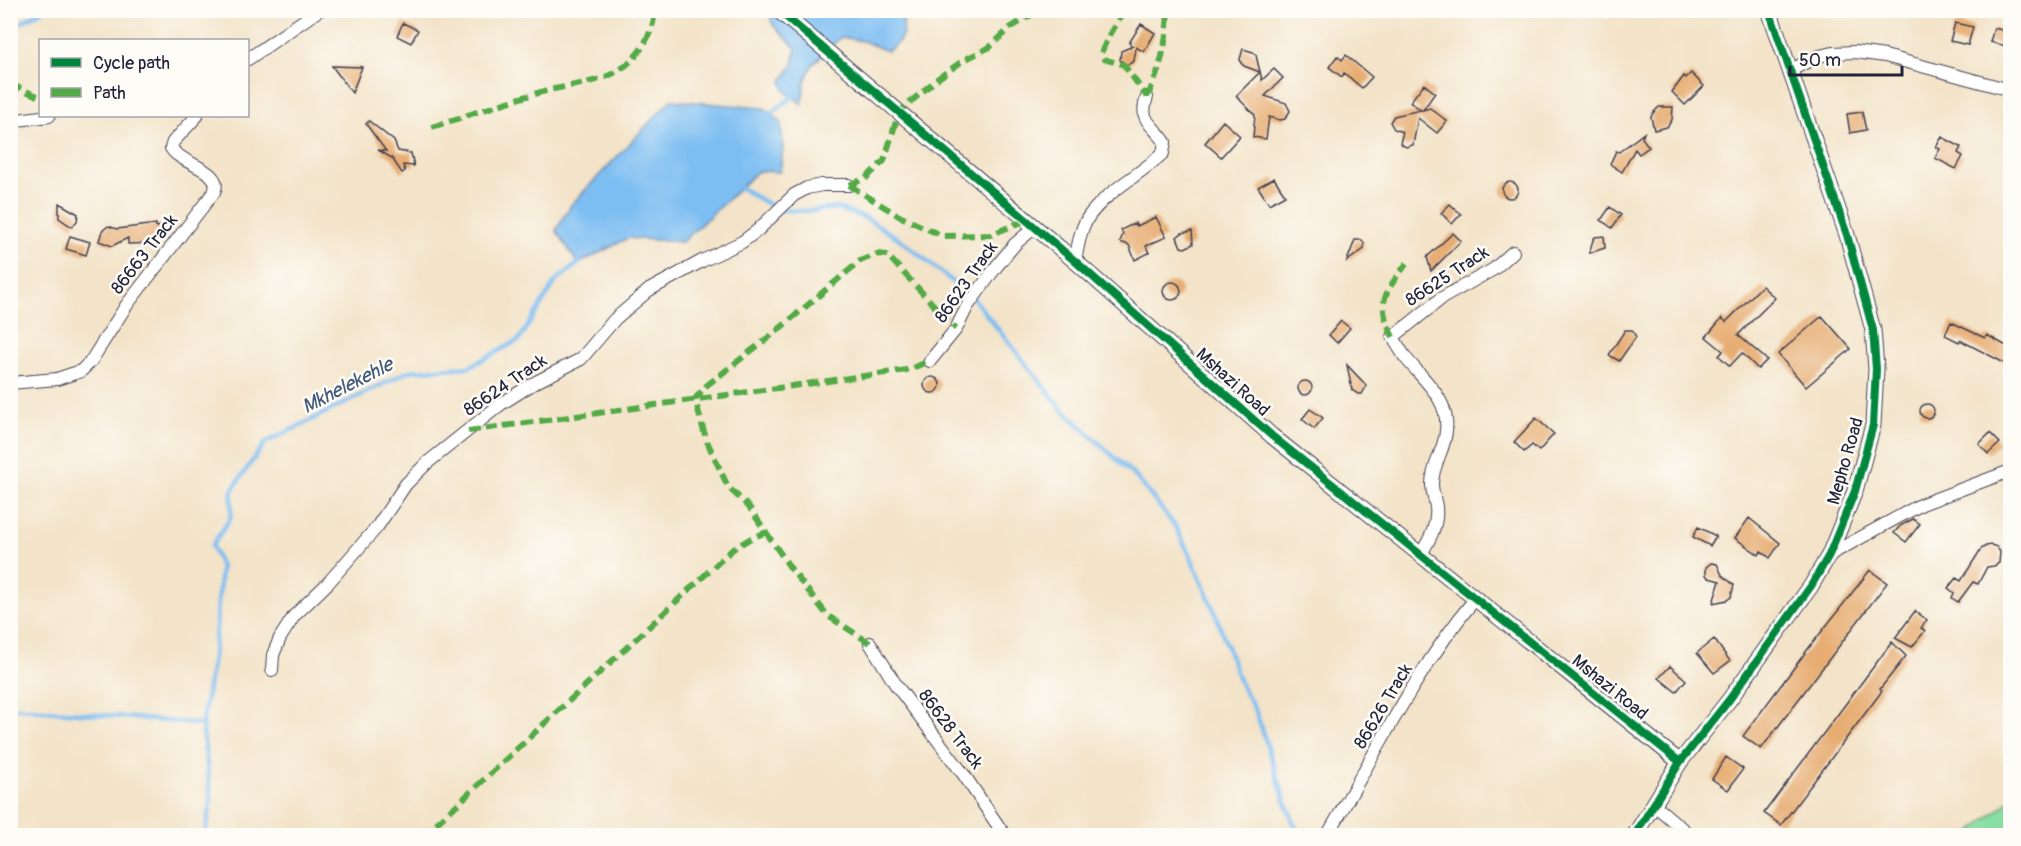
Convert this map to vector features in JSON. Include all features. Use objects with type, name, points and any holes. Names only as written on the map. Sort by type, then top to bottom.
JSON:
[{"type":"street","points":[[249,58],[319,10]]},
{"type":"street","name":"Mshazi Road","points":[[778,10],[1075,261],[1272,436],[1680,762]]},
{"type":"street","name":"Mepho Road","points":[[1634,836],[1680,762],[1729,700],[1805,596],[1829,555],[1855,491],[1873,425],[1876,369],[1873,330],[1847,235],[1769,10]]},
{"type":"street","points":[[1789,71],[1819,56],[1833,52],[1855,52],[1885,56],[2010,90]]},
{"type":"street","points":[[1075,261],[1088,217],[1128,179],[1157,160],[1166,148],[1161,136],[1144,117],[1147,97]]},
{"type":"street","points":[[10,121],[41,117]]},
{"type":"street","name":"86663 Track","points":[[10,382],[57,379],[81,371],[91,361],[126,306],[209,199],[217,187],[216,179],[211,174],[182,160],[171,148],[173,142],[196,117]]},
{"type":"street","name":"86624 Track","points":[[272,670],[273,655],[280,638],[294,616],[328,583],[377,527],[406,483],[427,463],[501,405],[534,383],[581,359],[615,319],[649,290],[742,242],[759,230],[794,195],[807,188],[849,184]]},
{"type":"street","name":"86623 Track","points":[[930,362],[956,329],[967,307],[996,267],[1015,244],[1035,227]]},
{"type":"street","name":"86625 Track","points":[[1421,554],[1433,534],[1436,523],[1437,509],[1432,483],[1446,435],[1447,420],[1444,407],[1435,391],[1404,356],[1393,337],[1442,298],[1494,269],[1513,252]]},
{"type":"street","points":[[1829,555],[1922,504],[2010,471]]},
{"type":"street","name":"86626 Track","points":[[1327,836],[1435,654],[1475,599]]},
{"type":"street","name":"86628 Track","points":[[870,643],[896,685],[964,775],[1005,836]]},
{"type":"street","points":[[1653,804],[1691,836]]},
{"type":"green space","points":[[2010,800],[2010,835],[1967,835]]},
{"type":"water","points":[[768,10],[903,11],[903,30],[898,43],[887,51],[863,41],[841,37],[812,65],[805,81],[802,104],[785,91],[782,81],[793,65],[796,48],[773,25]]},
{"type":"water","points":[[671,100],[764,108],[781,122],[783,148],[780,172],[758,171],[682,242],[628,238],[578,264],[556,230],[571,205]]},
{"type":"building","points":[[403,23],[418,30],[411,43],[397,36]]},
{"type":"building","points":[[1955,23],[1973,27],[1968,45],[1950,41]]},
{"type":"building","points":[[1141,24],[1155,33],[1144,52],[1136,47],[1134,61],[1127,65],[1120,60],[1121,51],[1133,46],[1129,43]]},
{"type":"building","points":[[1994,28],[2010,32],[2006,46],[1990,42]]},
{"type":"building","points":[[1243,49],[1256,55],[1260,72],[1241,63]]},
{"type":"building","points":[[1346,55],[1372,77],[1362,88],[1344,73],[1342,77],[1329,67],[1337,56],[1342,60]]},
{"type":"building","points":[[332,66],[362,67],[352,93]]},
{"type":"building","points":[[1274,69],[1283,78],[1265,96],[1286,103],[1290,111],[1285,119],[1269,117],[1266,139],[1253,137],[1255,115],[1236,96],[1260,72],[1262,80]]},
{"type":"building","points":[[1691,73],[1704,86],[1685,105],[1672,92],[1684,76],[1686,78]]},
{"type":"building","points":[[1424,84],[1435,93],[1423,110],[1430,108],[1447,121],[1437,133],[1418,118],[1413,145],[1406,147],[1400,143],[1403,132],[1394,129],[1390,122],[1394,116],[1421,110],[1410,102]]},
{"type":"building","points":[[1659,107],[1673,107],[1672,120],[1667,127],[1654,130],[1651,117]]},
{"type":"building","points":[[1862,112],[1866,130],[1850,133],[1847,114]]},
{"type":"building","points":[[369,121],[394,141],[398,151],[411,153],[414,166],[403,165],[405,171],[402,173],[392,158],[378,150],[386,151],[366,124]]},
{"type":"building","points":[[1223,121],[1240,136],[1221,157],[1205,143]]},
{"type":"building","points":[[1644,133],[1642,138],[1649,147],[1639,154],[1635,149],[1622,172],[1610,164],[1616,151],[1619,152]]},
{"type":"building","points":[[1942,137],[1961,147],[1958,153],[1963,156],[1956,169],[1935,158],[1940,149],[1936,147]]},
{"type":"building","points":[[1274,178],[1285,195],[1269,204],[1258,187]]},
{"type":"building","points":[[1510,182],[1516,184],[1518,190],[1516,196],[1510,198],[1504,196],[1502,190],[1504,184]]},
{"type":"building","points":[[59,203],[78,214],[77,221],[72,227],[59,218]]},
{"type":"building","points":[[1450,204],[1461,214],[1452,224],[1441,213]]},
{"type":"building","points":[[1610,207],[1621,215],[1612,228],[1601,220]]},
{"type":"building","points":[[1156,217],[1166,237],[1146,246],[1149,253],[1135,260],[1129,245],[1120,242],[1123,234],[1121,230],[1135,223],[1137,226]]},
{"type":"building","points":[[156,224],[156,227],[161,226],[161,238],[157,239],[157,243],[128,244],[128,238],[112,246],[99,241],[102,231],[108,226],[117,229]]},
{"type":"building","points":[[1192,231],[1193,244],[1185,248],[1181,247],[1177,237],[1182,233]]},
{"type":"building","points":[[1453,233],[1461,241],[1431,271],[1427,257]]},
{"type":"building","points":[[70,236],[90,242],[86,255],[66,249]]},
{"type":"building","points":[[1604,236],[1605,248],[1589,253],[1595,237]]},
{"type":"building","points":[[1355,240],[1362,240],[1364,249],[1347,261]]},
{"type":"building","points":[[1172,282],[1178,285],[1181,291],[1178,297],[1172,300],[1166,297],[1163,291],[1166,285]]},
{"type":"building","points":[[1762,286],[1775,298],[1738,335],[1767,360],[1758,369],[1742,353],[1730,366],[1719,356],[1723,351],[1706,337],[1722,318],[1726,322]]},
{"type":"building","points":[[1822,316],[1851,349],[1806,387],[1778,354]]},
{"type":"building","points":[[1341,321],[1350,328],[1337,343],[1329,335]]},
{"type":"building","points":[[1951,322],[1985,338],[1987,335],[2010,348],[2010,366],[1960,340],[1959,342],[1945,335]]},
{"type":"building","points":[[1625,330],[1632,330],[1636,337],[1619,361],[1609,355]]},
{"type":"building","points":[[1347,365],[1365,384],[1366,387],[1362,394],[1352,390]]},
{"type":"building","points":[[932,377],[938,379],[940,385],[938,391],[932,393],[926,391],[924,385],[926,379]]},
{"type":"building","points":[[1302,381],[1308,381],[1312,388],[1308,395],[1302,395],[1298,391],[1298,385]]},
{"type":"building","points":[[1924,404],[1930,404],[1934,411],[1930,418],[1924,418],[1920,414],[1920,408]]},
{"type":"building","points":[[1310,409],[1323,418],[1314,429],[1302,419]]},
{"type":"building","points":[[1536,418],[1554,434],[1539,451],[1532,445],[1524,452],[1514,442]]},
{"type":"building","points":[[1990,433],[2000,443],[1988,454],[1979,444]]},
{"type":"building","points":[[1749,518],[1780,543],[1770,558],[1761,551],[1759,555],[1735,538]]},
{"type":"building","points":[[1913,519],[1920,524],[1906,542],[1894,533],[1900,526]]},
{"type":"building","points":[[1698,527],[1716,536],[1710,546],[1693,537]]},
{"type":"building","points":[[1991,545],[1997,547],[2000,552],[1999,563],[1987,567],[1978,584],[1973,582],[1958,602],[1952,598],[1954,593],[1948,588],[1956,578],[1961,581],[1981,549]]},
{"type":"building","points":[[1711,563],[1717,564],[1722,575],[1734,585],[1731,597],[1727,600],[1713,603],[1720,581],[1706,575],[1706,567]]},
{"type":"building","points":[[1870,570],[1887,583],[1761,749],[1743,736]]},
{"type":"building","points":[[1915,611],[1927,620],[1921,628],[1925,631],[1912,647],[1895,638]]},
{"type":"building","points":[[1714,639],[1730,661],[1714,673],[1697,653]]},
{"type":"building","points":[[1892,642],[1906,656],[1781,825],[1764,813]]},
{"type":"building","points":[[1670,666],[1686,680],[1676,692],[1659,678]]},
{"type":"building","points":[[1726,757],[1743,769],[1728,790],[1712,779]]},
{"type":"waterway","points":[[10,29],[43,10]]},
{"type":"waterway","name":"Mkhelekehle","points":[[767,117],[792,97]]},
{"type":"waterway","points":[[736,185],[778,210],[809,211],[836,208],[864,217],[901,240],[973,298],[1063,410],[1136,477],[1175,526],[1191,557],[1216,615],[1240,683],[1256,712],[1299,836]]},
{"type":"waterway","name":"Mkhelekehle","points":[[205,836],[211,799],[202,724],[214,651],[221,567],[212,546],[231,517],[232,490],[265,443],[409,371],[469,367],[519,340],[556,281],[580,262]]},
{"type":"waterway","points":[[10,707],[202,724]]},
{"type":"marked path","points":[[432,127],[534,94],[606,77],[631,61],[641,49],[649,35],[655,10]]},
{"type":"marked path","points":[[849,185],[866,178],[884,161],[899,112],[937,79],[964,60],[990,47],[1010,28],[1039,10]]},
{"type":"marked path","points":[[1124,10],[1101,53],[1104,59],[1124,65],[1147,97]]},
{"type":"marked path","points":[[1147,97],[1162,55],[1168,10]]},
{"type":"marked path","points":[[10,84],[39,97]]},
{"type":"marked path","points":[[849,185],[899,216],[943,236],[990,235],[1026,220]]},
{"type":"marked path","points":[[870,643],[828,616],[791,569],[749,507],[728,487],[706,439],[695,399],[706,386],[778,330],[860,261],[877,254],[887,255],[956,329]]},
{"type":"marked path","points":[[1393,337],[1384,314],[1385,298],[1407,263]]},
{"type":"marked path","points":[[468,431],[907,370],[930,361]]},
{"type":"marked path","points":[[423,836],[733,549],[767,532]]},
{"type":"cycle path","points":[[778,10],[1075,261],[1272,436],[1680,762]]},
{"type":"cycle path","points":[[1634,836],[1680,762],[1729,700],[1811,586],[1829,555],[1855,491],[1873,425],[1876,369],[1873,330],[1847,235],[1769,10]]}]
